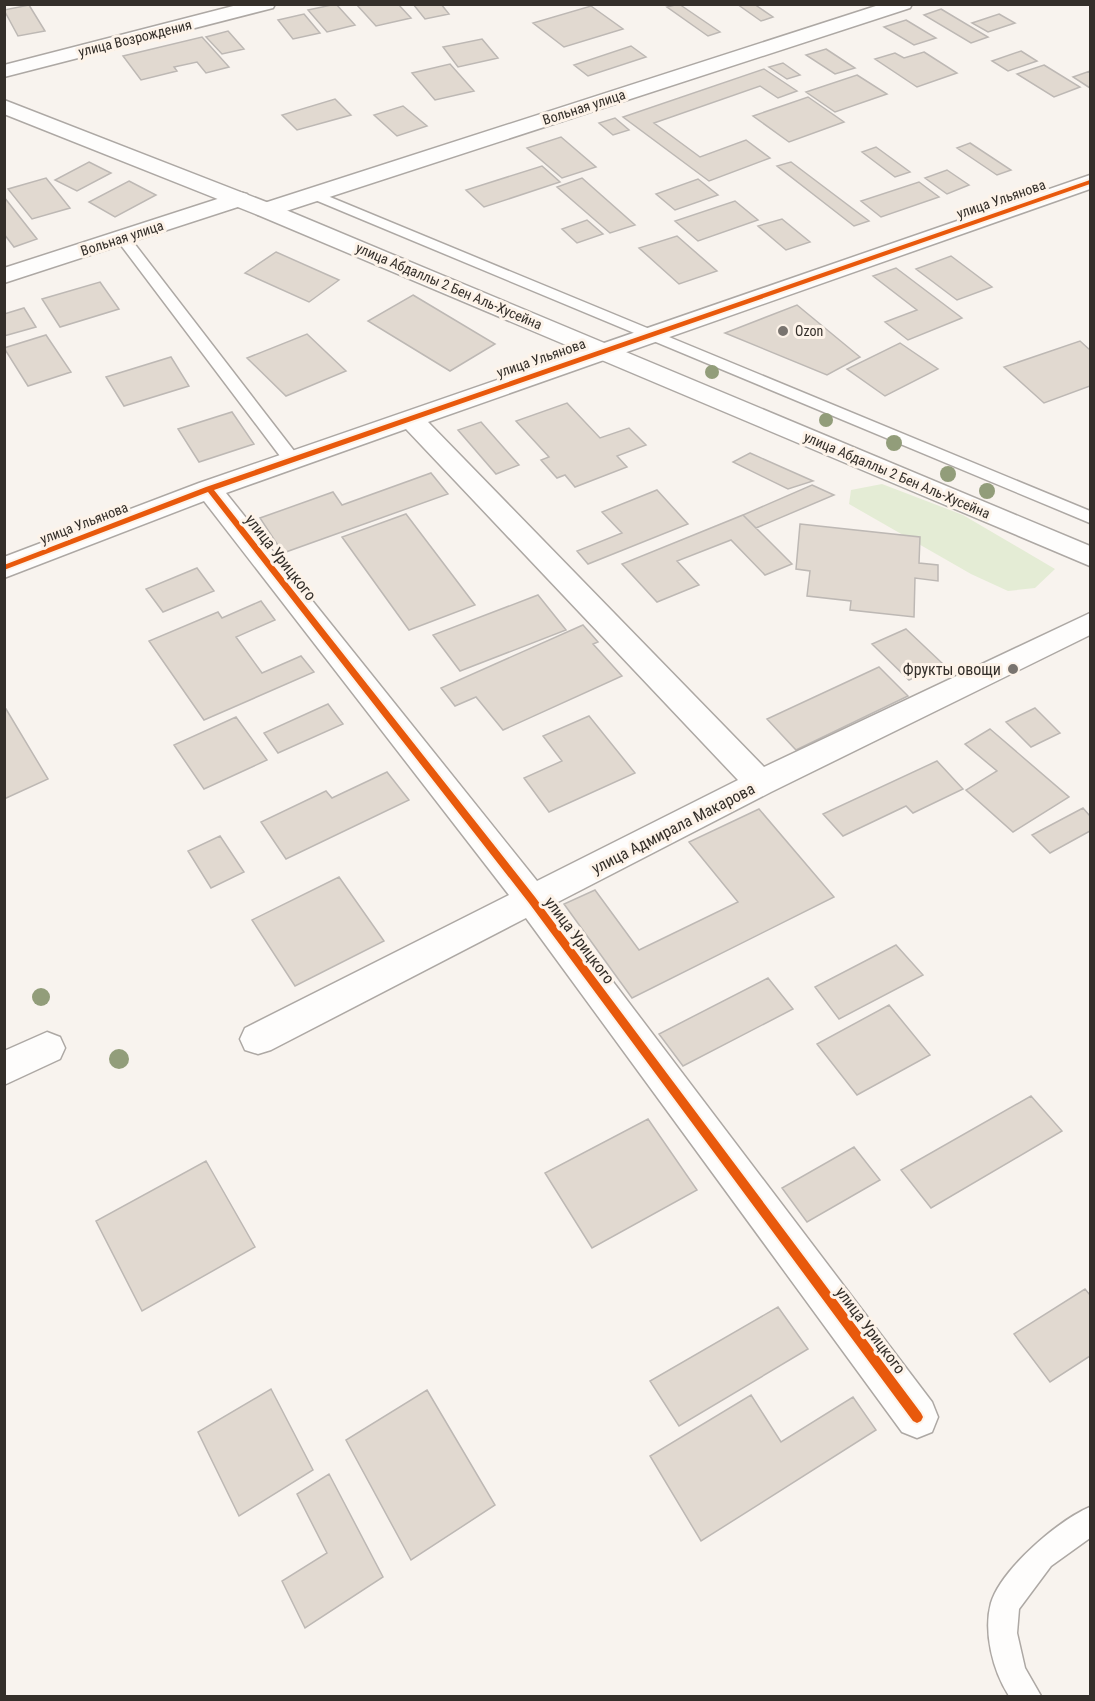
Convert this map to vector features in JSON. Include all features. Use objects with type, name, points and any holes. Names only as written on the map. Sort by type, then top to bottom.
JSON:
[{"type":"street","name":"улица Возрождения","points":[[4,71],[266,4]]},
{"type":"street","name":"Вольная улица","points":[[266,210],[903,4]]},
{"type":"street","name":"улица Абдаллы 2 Бен Аль-Хусейна","points":[[4,106],[266,210],[1090,557]]},
{"type":"street","name":"улица Ульянова","points":[[4,568],[209,489],[1090,182]]},
{"type":"street","name":"Вольная улица","points":[[4,276],[239,199]]},
{"type":"street","points":[[411,418],[760,783]]},
{"type":"street","name":"улица Урицкого","points":[[209,489],[532,900],[917,1417]]},
{"type":"street","name":"улица Адмирала Макарова","points":[[258,1039],[760,783],[1090,623]]},
{"type":"street","points":[[4,1069],[47,1048]]},
{"type":"lane","points":[[313,194],[1090,517]]},
{"type":"lane","points":[[123,237],[292,460]]},
{"type":"lane","points":[[1026,1696],[1012,1674],[1003,1633],[1005,1604],[1041,1556],[1090,1521]]},
{"type":"green space","points":[[882,484],[963,515],[1055,569],[1035,588],[1008,591],[971,574],[849,504],[851,490]]},
{"type":"building","points":[[336,4],[355,25],[327,32],[308,10]]},
{"type":"building","points":[[356,4],[398,4],[411,18],[376,26]]},
{"type":"building","points":[[413,4],[441,4],[449,14],[425,19]]},
{"type":"building","points":[[679,4],[720,32],[708,36],[667,7]]},
{"type":"building","points":[[737,4],[754,4],[773,17],[761,21]]},
{"type":"building","points":[[29,5],[45,31],[18,36],[4,10]]},
{"type":"building","points":[[591,6],[623,29],[564,47],[533,23]]},
{"type":"building","points":[[941,9],[988,37],[971,43],[924,15]]},
{"type":"building","points":[[304,14],[320,33],[293,39],[278,20]]},
{"type":"building","points":[[999,14],[1015,23],[988,32],[972,23]]},
{"type":"building","points":[[906,20],[936,38],[914,45],[884,27]]},
{"type":"building","points":[[228,31],[244,49],[222,54],[206,37]]},
{"type":"building","points":[[202,37],[229,67],[206,73],[197,62],[174,67],[177,71],[141,80],[123,56]]},
{"type":"building","points":[[482,39],[498,58],[458,67],[443,47]]},
{"type":"building","points":[[631,46],[646,57],[588,76],[574,65]]},
{"type":"building","points":[[826,49],[855,68],[835,74],[806,55]]},
{"type":"building","points":[[1021,51],[1037,61],[1008,71],[992,61]]},
{"type":"building","points":[[924,52],[957,73],[917,87],[875,59],[895,53],[904,58]]},
{"type":"building","points":[[783,63],[800,75],[787,79],[769,67]]},
{"type":"building","points":[[450,64],[474,91],[435,100],[412,73]]},
{"type":"building","points":[[1044,65],[1080,87],[1054,97],[1017,74]]},
{"type":"building","points":[[764,69],[797,91],[778,98],[760,86],[654,123],[700,157],[746,140],[770,158],[709,181],[623,117]]},
{"type":"building","points":[[1090,71],[1090,88],[1073,77]]},
{"type":"building","points":[[857,75],[887,94],[835,112],[806,92]]},
{"type":"building","points":[[808,97],[844,122],[789,142],[753,116]]},
{"type":"building","points":[[335,99],[351,115],[297,130],[282,115]]},
{"type":"building","points":[[403,106],[427,126],[397,136],[374,115]]},
{"type":"building","points":[[615,118],[629,130],[613,135],[599,123]]},
{"type":"building","points":[[561,137],[596,167],[562,178],[527,148]]},
{"type":"building","points":[[970,143],[1011,170],[997,175],[957,148]]},
{"type":"building","points":[[876,147],[910,172],[895,177],[862,152]]},
{"type":"building","points":[[89,162],[111,173],[77,191],[55,180]]},
{"type":"building","points":[[791,162],[869,221],[854,226],[777,166]]},
{"type":"building","points":[[542,166],[560,182],[484,207],[466,190]]},
{"type":"building","points":[[947,170],[969,185],[947,194],[925,178]]},
{"type":"building","points":[[46,178],[70,208],[32,219],[8,189]]},
{"type":"building","points":[[582,178],[635,225],[610,233],[557,187]]},
{"type":"building","points":[[698,179],[718,195],[675,210],[656,194]]},
{"type":"building","points":[[129,181],[156,195],[115,217],[89,202]]},
{"type":"building","points":[[919,182],[939,197],[881,217],[861,201]]},
{"type":"building","points":[[4,197],[37,239],[14,247],[4,234]]},
{"type":"building","points":[[735,201],[758,220],[698,241],[675,221]]},
{"type":"building","points":[[782,219],[810,242],[786,250],[758,226]]},
{"type":"building","points":[[587,220],[603,234],[577,243],[562,229]]},
{"type":"building","points":[[677,236],[717,271],[679,284],[639,248]]},
{"type":"building","points":[[276,252],[339,280],[309,302],[245,273]]},
{"type":"building","points":[[951,256],[992,287],[957,300],[916,269]]},
{"type":"building","points":[[896,268],[962,318],[908,340],[885,322],[917,310],[873,276]]},
{"type":"building","points":[[100,282],[119,309],[60,327],[42,299]]},
{"type":"building","points":[[413,295],[495,344],[450,371],[368,321]]},
{"type":"building","points":[[797,305],[860,357],[827,375],[725,333]]},
{"type":"building","points":[[24,308],[36,327],[4,336],[4,314]]},
{"type":"building","points":[[307,334],[346,371],[286,396],[247,358]]},
{"type":"building","points":[[46,335],[71,372],[28,386],[4,348]]},
{"type":"building","points":[[1080,341],[1090,350],[1090,386],[1044,403],[1004,367]]},
{"type":"building","points":[[900,343],[938,369],[885,396],[847,369]]},
{"type":"building","points":[[171,357],[189,386],[124,406],[106,377]]},
{"type":"building","points":[[567,403],[600,438],[629,428],[646,445],[617,456],[627,467],[575,487],[565,475],[557,478],[541,460],[549,457],[516,421]]},
{"type":"building","points":[[232,412],[254,444],[199,462],[178,429]]},
{"type":"building","points":[[481,422],[519,465],[496,474],[458,430]]},
{"type":"building","points":[[750,453],[813,481],[788,489],[733,462]]},
{"type":"building","points":[[431,473],[448,494],[283,553],[260,518],[333,492],[342,505]]},
{"type":"building","points":[[812,485],[834,495],[756,528],[743,515]]},
{"type":"building","points":[[657,490],[688,524],[588,564],[577,551],[622,533],[602,512]]},
{"type":"building","points":[[406,514],[475,605],[409,630],[342,537]]},
{"type":"building","points":[[743,515],[792,564],[765,575],[731,540],[677,561],[699,585],[657,602],[622,564]]},
{"type":"building","points":[[800,524],[920,537],[919,563],[938,565],[938,581],[915,578],[914,617],[850,610],[851,601],[807,596],[810,571],[796,569]]},
{"type":"building","points":[[197,568],[214,591],[163,612],[146,589]]},
{"type":"building","points":[[538,595],[566,630],[460,671],[433,635]]},
{"type":"building","points":[[261,601],[275,620],[236,637],[262,673],[301,656],[314,672],[204,720],[149,641],[218,612],[222,618]]},
{"type":"building","points":[[583,625],[598,642],[593,644],[622,676],[503,730],[476,697],[455,706],[441,688]]},
{"type":"building","points":[[906,629],[943,664],[909,680],[872,644]]},
{"type":"building","points":[[879,667],[908,696],[796,750],[767,719]]},
{"type":"building","points":[[328,704],[343,724],[278,753],[264,733]]},
{"type":"building","points":[[1035,708],[1060,733],[1031,747],[1006,722]]},
{"type":"building","points":[[6,709],[48,779],[4,799],[4,710]]},
{"type":"building","points":[[589,716],[635,773],[549,812],[524,778],[562,761],[543,736]]},
{"type":"building","points":[[236,717],[267,760],[204,789],[174,745]]},
{"type":"building","points":[[990,729],[1069,797],[1013,832],[966,790],[997,771],[965,744]]},
{"type":"building","points":[[937,761],[963,789],[913,813],[906,806],[843,836],[823,814]]},
{"type":"building","points":[[387,772],[409,800],[286,859],[261,822],[326,791],[332,798]]},
{"type":"building","points":[[1083,808],[1090,816],[1090,831],[1050,853],[1032,835]]},
{"type":"building","points":[[759,809],[834,897],[632,998],[564,904],[595,890],[639,950],[738,902],[689,842]]},
{"type":"building","points":[[220,836],[244,872],[211,888],[188,851]]},
{"type":"building","points":[[339,877],[384,941],[295,986],[252,920]]},
{"type":"building","points":[[896,945],[923,975],[839,1019],[815,987]]},
{"type":"building","points":[[768,978],[793,1009],[683,1066],[659,1034]]},
{"type":"building","points":[[889,1005],[930,1055],[857,1095],[817,1044]]},
{"type":"building","points":[[1031,1096],[1062,1131],[931,1208],[901,1170]]},
{"type":"building","points":[[648,1119],[697,1190],[592,1248],[545,1173]]},
{"type":"building","points":[[854,1147],[880,1180],[807,1222],[782,1188]]},
{"type":"building","points":[[206,1161],[255,1247],[142,1311],[96,1221]]},
{"type":"building","points":[[1085,1289],[1090,1295],[1090,1356],[1050,1382],[1014,1334]]},
{"type":"building","points":[[778,1307],[808,1349],[679,1426],[650,1381]]},
{"type":"building","points":[[271,1389],[313,1470],[239,1516],[198,1432]]},
{"type":"building","points":[[427,1390],[495,1505],[411,1560],[346,1440]]},
{"type":"building","points":[[751,1395],[781,1442],[853,1397],[876,1430],[701,1541],[650,1456]]},
{"type":"building","points":[[329,1474],[383,1577],[305,1628],[282,1581],[327,1553],[297,1494]]},
{"type":"cycle path","points":[[4,568],[209,489],[1090,182]]},
{"type":"cycle path","points":[[209,489],[532,900],[917,1417]]},
{"type":"place","name":"Ozon","points":[[783,331]]},
{"type":"place","name":"Фрукты овощи","points":[[1013,669]]}]
